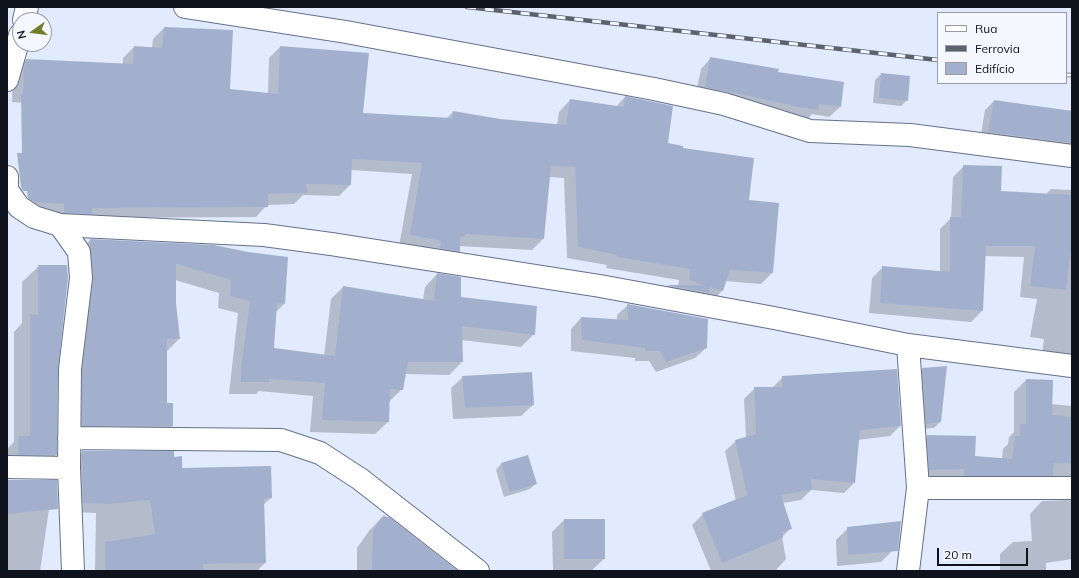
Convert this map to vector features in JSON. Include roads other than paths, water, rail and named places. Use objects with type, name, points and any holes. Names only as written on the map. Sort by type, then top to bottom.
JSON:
[{"type":"street","points":[[185,7],[346,32],[641,86],[724,104],[810,131],[910,135],[1072,156]]},
{"type":"street","points":[[7,80],[15,52]]},
{"type":"street","points":[[7,177],[7,190],[19,208],[34,216],[60,225],[264,235],[331,244],[600,286],[774,318],[908,346],[1072,366]]},
{"type":"street","points":[[60,225],[79,252],[81,278],[70,369],[69,468],[73,571]]},
{"type":"street","points":[[908,346],[918,488],[908,571]]},
{"type":"street","points":[[69,438],[281,440],[300,446],[320,453],[360,479],[478,571]]},
{"type":"street","points":[[7,467],[69,468]]},
{"type":"street","points":[[918,488],[1072,488]]},
{"type":"railway","points":[[467,7],[937,60]]},
{"type":"railway","points":[[1067,75],[1072,75]]}]
